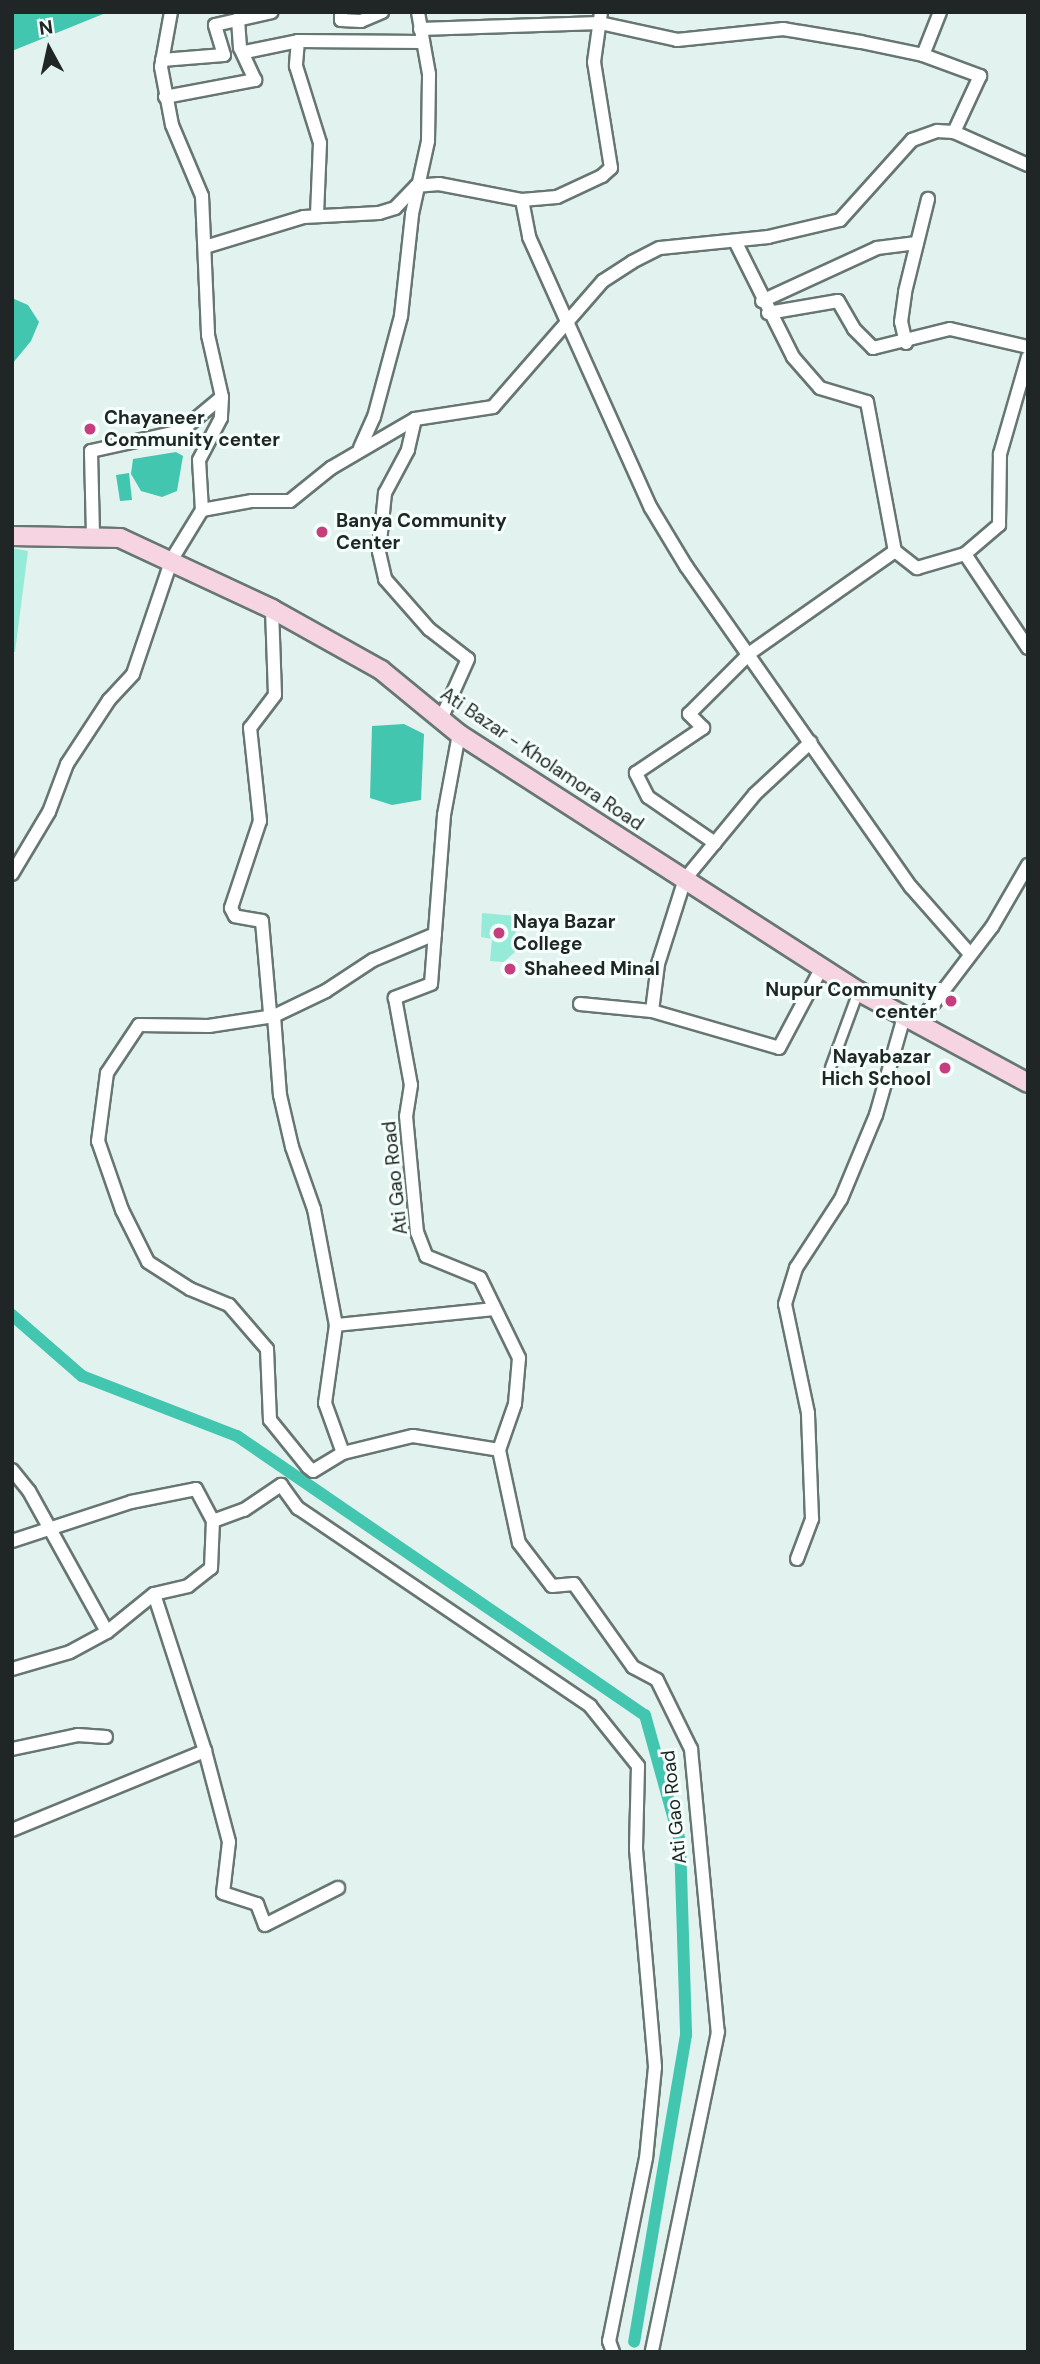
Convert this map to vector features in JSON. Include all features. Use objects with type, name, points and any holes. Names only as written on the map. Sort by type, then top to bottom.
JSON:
[{"type":"main road","name":"Ati Bazar - Kholamora Road","points":[[12,536],[93,534],[120,538],[172,559],[272,610],[381,670],[459,734],[858,990],[1028,1083]]},
{"type":"street","points":[[12,874],[49,812],[67,764],[109,700],[133,674],[172,559],[202,510],[199,460],[221,418],[222,397],[208,335],[202,196],[164,97],[162,61],[171,12]]},
{"type":"street","points":[[162,61],[224,55],[215,24],[272,12]]},
{"type":"street","points":[[341,12],[341,20],[361,21],[382,12]]},
{"type":"street","points":[[360,449],[374,416],[401,316],[416,186],[428,141],[429,74],[418,12]]},
{"type":"street","points":[[923,55],[940,12]]},
{"type":"street","points":[[245,52],[298,41],[421,35],[600,18],[677,40],[783,29],[923,55],[979,76],[954,132]]},
{"type":"street","points":[[205,247],[317,216],[379,213],[394,208],[416,186],[439,184],[522,200],[557,197],[611,168],[594,62],[600,18]]},
{"type":"street","points":[[164,97],[255,80],[245,52],[240,48],[238,19]]},
{"type":"street","points":[[298,41],[296,66],[320,144],[317,216]]},
{"type":"street","points":[[202,510],[253,501],[290,501],[360,449],[415,419],[493,407],[569,326],[603,281],[651,253],[735,241],[840,220],[912,140],[937,131],[954,132],[1028,165]]},
{"type":"street","points":[[522,200],[529,237],[650,508],[686,566],[751,653],[911,887],[970,954]]},
{"type":"street","points":[[906,343],[901,322],[928,200]]},
{"type":"street","points":[[735,241],[765,307],[793,357],[820,388],[867,402],[895,551],[917,568],[965,554],[999,525],[1000,454],[1028,357]]},
{"type":"street","points":[[765,307],[877,248],[917,243]]},
{"type":"street","points":[[765,307],[838,301],[855,329],[873,348],[906,343],[950,329],[1028,347]]},
{"type":"street","points":[[93,534],[91,451],[181,431],[222,397]]},
{"type":"street","points":[[415,419],[408,450],[385,493],[379,552],[385,579],[429,629],[468,659],[441,719]]},
{"type":"street","points":[[715,843],[648,797],[636,773],[703,728],[689,714],[751,653],[895,551]]},
{"type":"street","points":[[965,554],[1028,648]]},
{"type":"street","points":[[272,610],[275,695],[250,728],[260,821],[231,908],[234,916],[262,921],[280,1095],[292,1147],[314,1209],[336,1325],[325,1403],[343,1453]]},
{"type":"street","points":[[459,734],[444,815],[435,934],[373,960],[315,997],[272,1015],[209,1026],[139,1025],[107,1073],[99,1141],[122,1210],[148,1262],[190,1289],[229,1305],[267,1349],[271,1420],[313,1471],[343,1453],[413,1436],[499,1450]]},
{"type":"street","points":[[652,1011],[658,964],[685,879],[755,794],[811,742]]},
{"type":"street","points":[[797,1559],[812,1518],[808,1413],[785,1304],[796,1268],[841,1199],[872,1127],[911,1020],[970,954],[1026,872]]},
{"type":"street","name":"Ati Gao Road","points":[[435,934],[432,984],[395,998],[411,1086],[406,1115],[417,1233],[426,1256],[480,1278],[519,1358],[515,1404],[499,1450],[519,1543],[552,1586],[574,1584],[634,1667],[657,1680],[691,1749],[718,2032],[652,2352]]},
{"type":"street","points":[[580,1004],[652,1011],[779,1048],[822,967]]},
{"type":"street","points":[[830,1067],[858,990]]},
{"type":"street","points":[[336,1325],[493,1309]]},
{"type":"street","points":[[12,1470],[29,1491],[46,1528],[107,1632]]},
{"type":"street","points":[[213,1521],[244,1510],[281,1485],[298,1508],[590,1706],[638,1766],[636,1849],[655,2067],[646,2158],[609,2341],[613,2352]]},
{"type":"street","points":[[12,1541],[131,1502],[196,1489],[213,1521],[211,1568],[188,1586],[154,1594],[107,1632],[70,1652],[12,1669]]},
{"type":"street","points":[[154,1594],[205,1751],[229,1842],[223,1893],[257,1904],[265,1925],[338,1888]]},
{"type":"street","points":[[12,1749],[78,1735],[106,1737]]},
{"type":"street","points":[[12,1830],[205,1751]]},
{"type":"shaded area","points":[[12,12],[108,12],[12,51]]},
{"type":"shaded area","points":[[12,298],[28,305],[39,322],[31,341],[12,364]]},
{"type":"shaded area","points":[[176,452],[183,456],[177,491],[162,497],[141,491],[131,474],[133,459]]},
{"type":"shaded area","points":[[129,473],[132,500],[120,501],[116,475]]},
{"type":"shaded area","points":[[12,548],[28,551],[15,652],[12,652]]},
{"type":"shaded area","points":[[404,724],[424,734],[421,800],[392,805],[370,798],[372,726]]},
{"type":"shaded area","points":[[482,913],[516,916],[515,952],[504,962],[490,961],[492,939],[481,937]]},
{"type":"waterway","points":[[12,1315],[82,1376],[237,1436],[645,1715],[680,1841],[686,2035],[634,2342]]},
{"type":"place","name":"Chayaneer Community center","points":[[90,429]]},
{"type":"place","name":"Banya Community Center","points":[[322,532]]},
{"type":"place","name":"Naya Bazar College","points":[[499,933]]},
{"type":"place","name":"Shaheed Minal","points":[[510,969]]},
{"type":"place","name":"Nupur Community center","points":[[951,1001]]},
{"type":"place","name":"Nayabazar Hich School","points":[[945,1068]]}]
